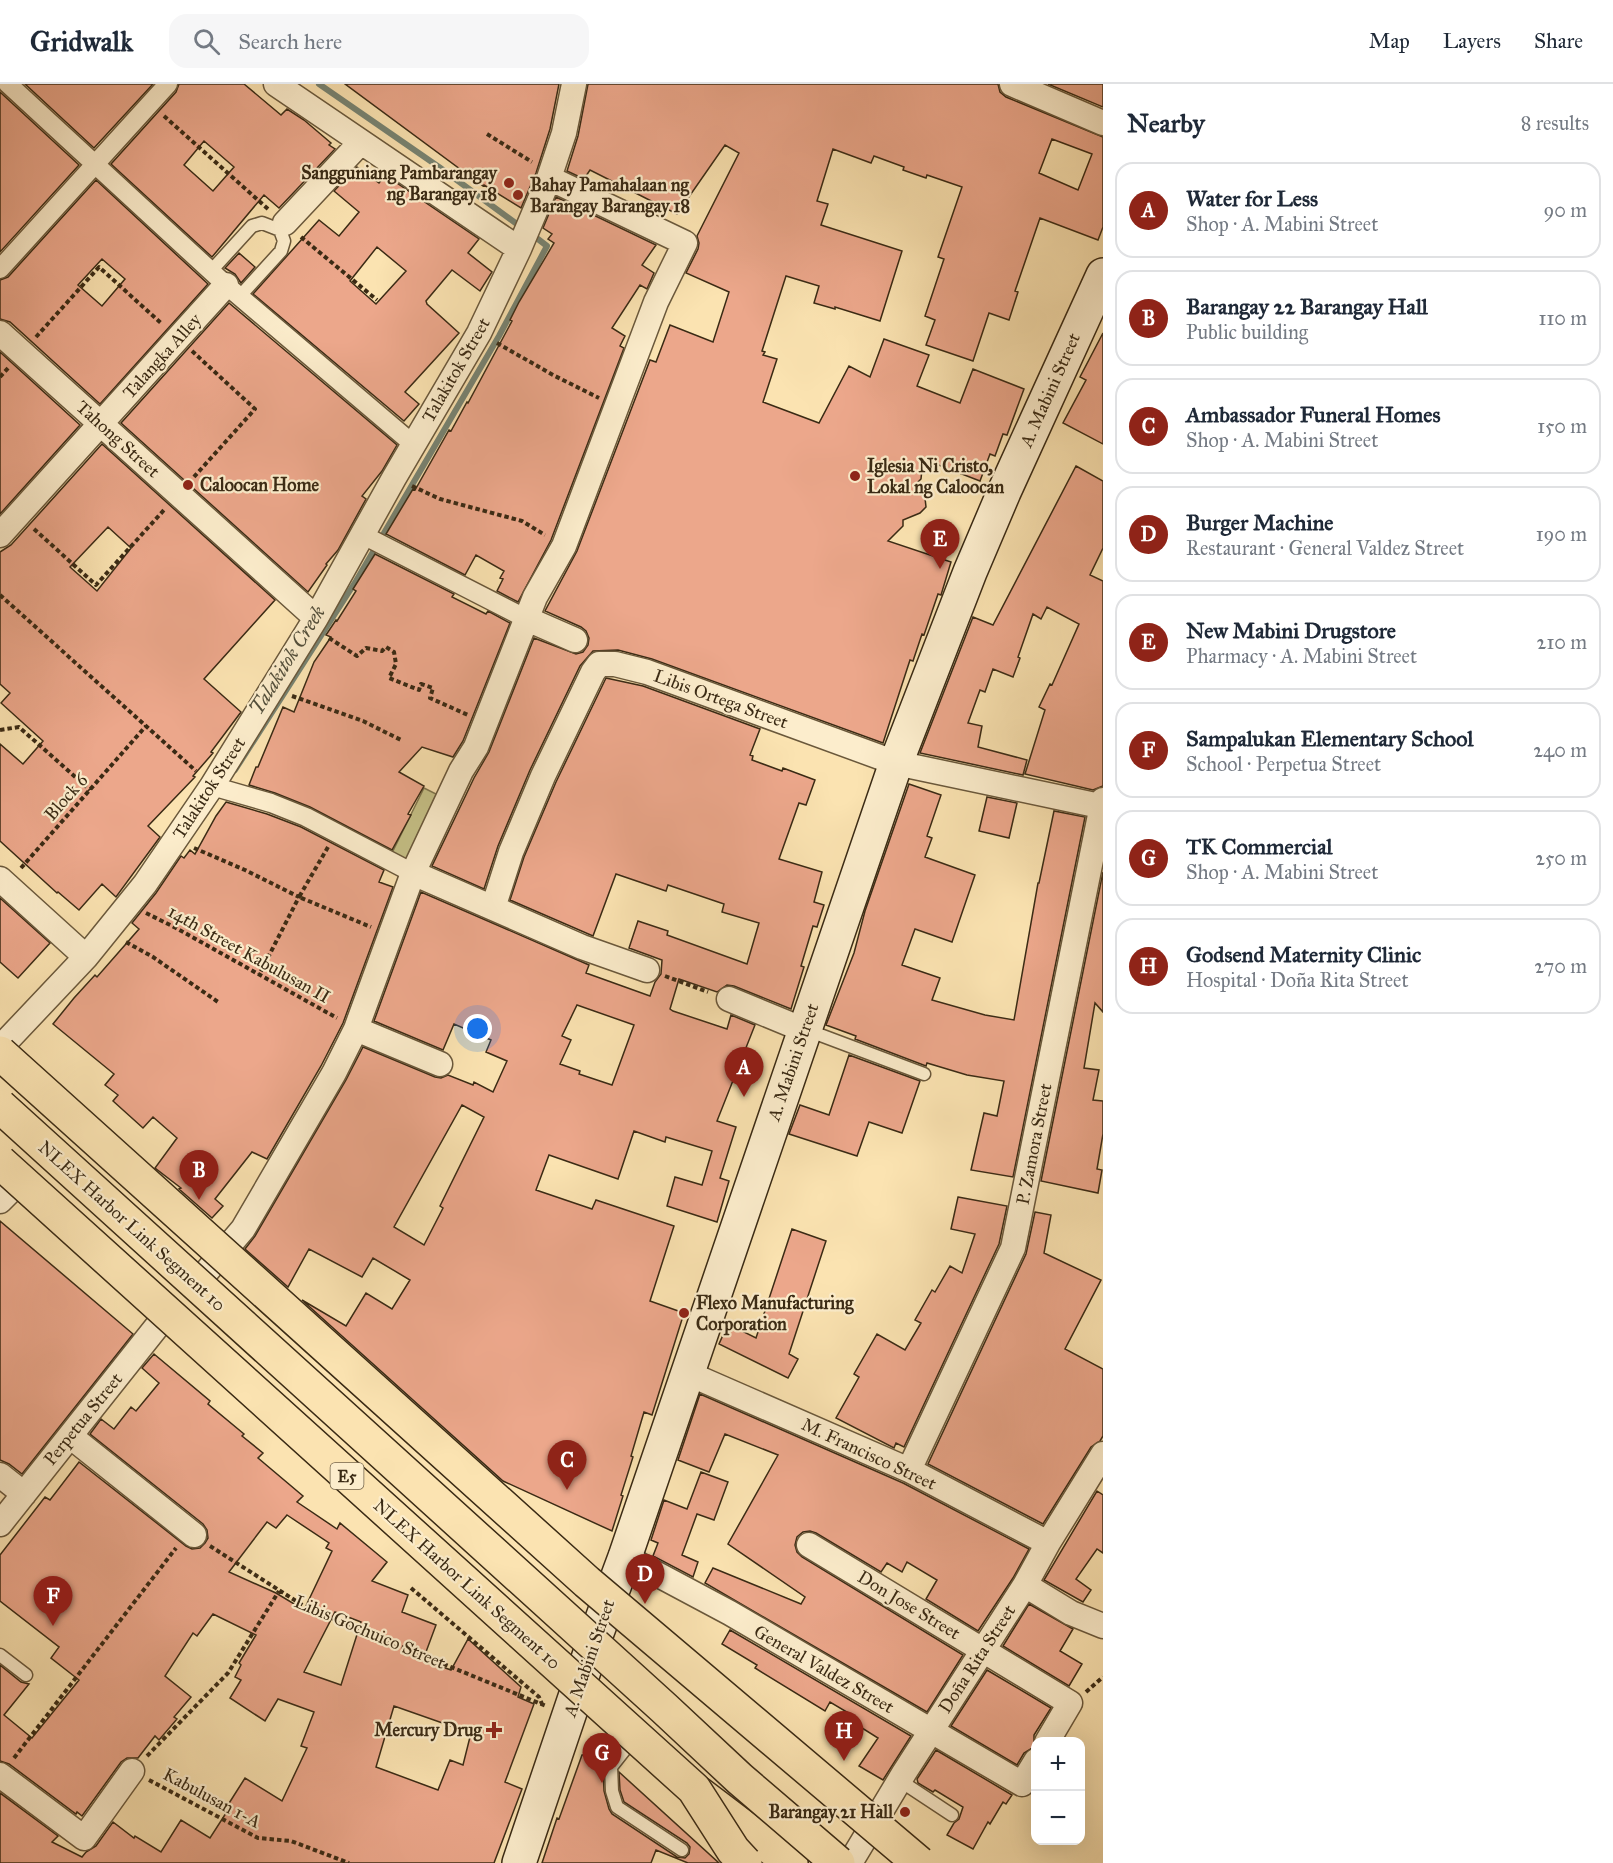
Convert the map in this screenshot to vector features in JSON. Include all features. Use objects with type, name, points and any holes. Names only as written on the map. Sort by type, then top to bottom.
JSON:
[{"type":"highway","points":[[0,1053],[587,1582],[919,1863]]},
{"type":"highway","name":"NLEX Harbor Link Segment 10","points":[[0,1106],[740,1779],[838,1863]]},
{"type":"highway","name":"NLEX Harbor Link Segment 10","points":[[6,1177],[159,1308],[694,1789]]},
{"type":"highway","points":[[694,1789],[733,1850],[747,1856]]},
{"type":"highway","points":[[694,1789],[792,1863]]},
{"type":"main road","name":"A. Mabini Street","points":[[519,1863],[556,1710],[595,1638],[625,1557],[896,763],[970,572],[1103,275]]},
{"type":"street","points":[[8,84],[226,284],[413,444]]},
{"type":"street","points":[[0,270],[168,84]]},
{"type":"street","points":[[276,84],[519,249]]},
{"type":"street","name":"Talakitok Street","points":[[0,1048],[86,957],[129,904],[174,842],[212,786],[365,537],[413,444],[479,333],[519,249],[550,176],[564,133],[574,84]]},
{"type":"street","points":[[1012,84],[1103,123]]},
{"type":"street","points":[[283,226],[361,141]]},
{"type":"street","points":[[202,1277],[243,1228],[334,1073],[356,1029],[413,873],[461,771],[476,747],[535,597],[564,546],[656,302],[685,243],[550,176]]},
{"type":"street","name":"Talangka Alley","points":[[0,535],[226,284]]},
{"type":"street","name":"Tahong Street","points":[[0,333],[316,618]]},
{"type":"street","points":[[365,537],[527,619],[574,640]]},
{"type":"street","name":"Libis Ortega Street","points":[[493,908],[511,852],[543,776],[593,672],[600,664],[615,664],[647,672],[896,763],[1102,803]]},
{"type":"street","points":[[212,786],[271,803],[306,817],[413,873],[582,947],[647,970]]},
{"type":"street","name":"P. Zamora Street","points":[[909,1470],[1013,1248],[1097,860],[1102,803]]},
{"type":"street","points":[[3,882],[86,957]]},
{"type":"street","points":[[729,999],[804,1030]]},
{"type":"street","points":[[356,1029],[441,1064]]},
{"type":"street","points":[[0,1202],[6,1177]]},
{"type":"street","name":"Perpetua Street","points":[[0,1524],[70,1436],[159,1308]]},
{"type":"street","name":"M. Francisco Street","points":[[687,1373],[909,1470],[1048,1543]]},
{"type":"street","points":[[70,1436],[192,1533]]},
{"type":"street","name":"Doña Rita Street","points":[[850,1863],[899,1780],[1025,1585],[1103,1454]]},
{"type":"street","points":[[0,1475],[24,1494]]},
{"type":"street","name":"Don Jose Street","points":[[808,1545],[1070,1703],[1050,1737]]},
{"type":"street","name":"General Valdez Street","points":[[625,1557],[730,1613],[1022,1784],[1031,1768]]},
{"type":"street","points":[[1025,1585],[1071,1613],[1103,1626]]},
{"type":"street","points":[[0,1775],[84,1838],[132,1771]]},
{"type":"lane","points":[[262,223],[283,226],[284,241],[281,251],[226,284],[252,226],[262,223]]},
{"type":"lane","points":[[804,1030],[924,1074]]},
{"type":"lane","points":[[0,1655],[26,1676]]},
{"type":"lane","points":[[630,1743],[611,1767],[612,1791],[617,1807],[682,1850]]},
{"type":"lane","points":[[899,1780],[952,1815]]},
{"type":"lane","points":[[731,1863],[747,1856]]},
{"type":"path","points":[[150,104],[283,226],[377,300]]},
{"type":"path","points":[[487,134],[550,176]]},
{"type":"path","points":[[479,333],[553,375],[616,406]]},
{"type":"path","points":[[394,478],[440,499],[522,521],[564,546]]},
{"type":"path","points":[[18,515],[96,585],[178,494]]},
{"type":"path","points":[[0,595],[212,786]]},
{"type":"path","points":[[316,618],[326,636],[357,656],[366,648],[382,651],[386,647],[394,652],[396,664],[388,678],[418,690],[421,684],[433,688],[430,698],[486,724]]},
{"type":"path","points":[[272,689],[363,721],[404,741]]},
{"type":"path","name":"Block 6","points":[[3,882],[90,790],[146,726]]},
{"type":"path","points":[[0,730],[19,727],[90,790]]},
{"type":"path","points":[[259,975],[335,832]]},
{"type":"path","points":[[174,842],[245,870],[299,897],[389,935]]},
{"type":"path","name":"14th Street Kabulusan II","points":[[129,904],[356,1029]]},
{"type":"path","points":[[106,932],[153,957],[218,1002]]},
{"type":"path","points":[[647,970],[729,999]]},
{"type":"path","points":[[0,1775],[192,1533]]},
{"type":"path","name":"Libis Gochuico Street","points":[[192,1533],[307,1608],[556,1710]]},
{"type":"path","points":[[411,1588],[556,1710]]},
{"type":"path","points":[[132,1771],[228,1673],[279,1591]]},
{"type":"path","name":"Kabulusan 1-A","points":[[132,1771],[258,1838],[271,1841],[291,1841],[349,1863]]},
{"type":"shaded area","points":[[424,788],[454,803],[420,870],[391,855]]},
{"type":"building","points":[[25,84],[153,84],[94,148]]},
{"type":"building","points":[[179,84],[244,84],[281,115],[287,109],[304,120],[335,149],[279,208],[264,195],[212,257],[111,164],[176,92]],"holes":[[[204,141],[234,167],[213,191],[184,165]]]},
{"type":"building","points":[[345,84],[559,84],[550,129],[536,173],[521,208],[483,186]]},
{"type":"building","points":[[588,84],[998,84],[1000,92],[1006,97],[1103,137],[1103,227],[1098,240],[1040,218],[1015,291],[1018,292],[1009,320],[989,313],[973,361],[926,345],[935,320],[925,316],[944,259],[938,257],[962,187],[927,175],[926,178],[903,170],[904,167],[874,156],[871,163],[833,149],[817,201],[828,204],[821,225],[902,251],[880,321],[814,303],[819,286],[786,276],[762,351],[765,352],[763,355],[777,359],[763,402],[819,423],[849,366],[870,377],[884,339],[929,355],[917,386],[960,403],[973,369],[1024,389],[1007,435],[1003,434],[995,456],[990,454],[980,481],[923,459],[921,479],[914,486],[925,498],[926,507],[920,513],[903,520],[903,526],[888,541],[951,562],[941,595],[938,594],[913,661],[910,660],[883,743],[652,659],[618,650],[593,651],[580,666],[530,770],[498,846],[484,889],[432,866],[489,752],[534,638],[576,654],[583,652],[588,645],[589,638],[581,627],[545,611],[577,551],[650,360],[656,362],[670,325],[713,342],[729,292],[686,273],[698,249],[697,236],[739,153],[725,145],[677,214],[590,170],[584,179],[567,171],[578,136]],"holes":[[[1052,139],[1092,154],[1078,190],[1039,173]]]},
{"type":"building","points":[[1048,84],[1103,84],[1103,107]]},
{"type":"building","points":[[0,92],[79,165],[0,252]]},
{"type":"building","points":[[357,167],[379,183],[385,175],[479,239],[468,253],[492,272],[480,291],[452,270],[426,301],[459,333],[405,392],[419,404],[404,421],[253,294],[319,220],[339,236],[359,212],[334,191]],"holes":[[[377,247],[406,271],[376,304],[350,281]]]},
{"type":"building","points":[[96,180],[208,284],[100,404],[10,322],[0,319],[0,280],[8,277]],"holes":[[[102,259],[125,279],[102,306],[78,285]]]},
{"type":"building","points":[[556,197],[656,245],[642,265],[654,273],[647,289],[640,285],[612,328],[625,336],[620,346],[624,348],[551,540],[518,602],[497,591],[504,571],[476,555],[465,575],[386,534],[468,403],[512,321],[510,320],[519,302],[554,243],[548,239],[552,234],[543,228]]},
{"type":"building","points":[[239,253],[255,267],[241,283],[235,274],[225,268]]},
{"type":"building","points":[[229,303],[397,445],[382,471],[362,496],[366,499],[338,550],[308,592],[121,423]]},
{"type":"building","points":[[1103,333],[1103,444],[1063,423],[1086,380],[1080,377]]},
{"type":"building","points":[[0,352],[80,425],[0,514]]},
{"type":"building","points":[[102,444],[275,600],[204,679],[241,712],[211,752],[213,753],[193,776],[195,777],[148,826],[160,837],[116,897],[102,884],[79,910],[0,841],[0,744],[23,764],[43,741],[1,703],[10,693],[0,684],[0,552],[11,545]],"holes":[[[108,527],[131,548],[97,591],[70,567]]]},
{"type":"building","points":[[1076,466],[1103,481],[1103,548],[1090,575],[1103,581],[1103,786],[1093,790],[1025,774],[1045,710],[1039,707],[1050,684],[1052,685],[1079,624],[1047,607],[1041,619],[1033,614],[1013,677],[993,669],[985,692],[980,690],[968,723],[982,726],[978,747],[1027,760],[1023,775],[920,753],[973,617],[993,625]]},
{"type":"building","points":[[375,554],[454,594],[452,597],[486,614],[488,611],[510,623],[463,741],[453,757],[422,747],[399,772],[424,786],[392,850],[310,807],[249,785],[283,707],[294,712],[314,662],[331,637],[326,635],[356,591],[353,589]]},
{"type":"building","points":[[606,678],[643,686],[760,729],[750,755],[753,756],[752,760],[815,780],[806,805],[799,803],[779,859],[822,872],[814,902],[824,905],[817,927],[813,926],[801,966],[804,967],[791,1009],[734,986],[727,985],[717,992],[679,979],[670,1009],[727,1029],[731,1015],[755,1025],[717,1121],[736,1127],[720,1178],[729,1181],[717,1222],[667,1206],[675,1177],[702,1185],[712,1151],[666,1137],[665,1142],[634,1131],[618,1179],[549,1155],[536,1190],[592,1209],[596,1200],[674,1226],[650,1301],[684,1313],[652,1415],[644,1412],[612,1531],[503,1481],[302,1300],[346,1326],[366,1293],[392,1309],[410,1280],[373,1258],[362,1277],[309,1249],[288,1287],[245,1249],[255,1236],[363,1047],[435,1077],[441,1078],[448,1075],[473,1085],[474,1082],[493,1092],[507,1061],[486,1052],[491,1040],[454,1024],[443,1050],[374,1021],[421,892],[589,965],[586,973],[650,996],[661,974],[662,960],[629,948],[638,921],[668,931],[667,935],[747,964],[759,923],[722,912],[724,904],[668,885],[666,891],[616,874],[593,936],[510,900],[524,857],[556,782]],"holes":[[[577,1005],[634,1025],[612,1085],[579,1074],[580,1071],[560,1064],[571,1040],[562,1036]],[[462,1105],[484,1117],[440,1206],[443,1208],[424,1245],[394,1227]]]},
{"type":"building","points":[[909,784],[941,795],[927,836],[932,838],[925,857],[975,875],[952,942],[915,929],[902,965],[940,978],[932,1000],[985,1015],[1014,1020],[1038,883],[1054,811],[1085,817],[1013,1177],[971,1170],[984,1113],[997,1116],[1004,1081],[967,1075],[927,1063],[926,1066],[855,1039],[856,1036],[826,1025],[854,953],[865,911]]},
{"type":"building","points":[[987,797],[1017,803],[1009,838],[979,831]]},
{"type":"building","points":[[226,802],[301,827],[384,870],[379,882],[393,887],[343,1023],[321,1066],[267,1159],[252,1152],[215,1199],[223,1206],[212,1218],[179,1189],[181,1188],[155,1168],[177,1138],[153,1117],[143,1128],[113,1101],[118,1095],[105,1085],[114,1074],[53,1024],[74,998],[95,975],[97,977],[139,929],[132,923],[181,856],[184,858],[190,850],[195,854]]},
{"type":"building","points":[[1103,872],[1103,1012],[1095,1003],[1084,1068],[1099,1070],[1093,1100],[1103,1101],[1103,1134],[1097,1169],[1102,1170],[1098,1193],[1041,1181]]},
{"type":"building","points":[[0,898],[50,943],[18,978],[0,962]]},
{"type":"building","points":[[849,1055],[920,1081],[902,1133],[869,1122],[857,1156],[789,1134],[800,1105],[829,1115]]},
{"type":"building","points":[[958,1197],[1007,1206],[999,1244],[904,1447],[896,1443],[894,1448],[836,1418],[859,1377],[854,1374],[877,1334],[905,1350],[921,1323],[915,1320],[932,1290],[935,1292],[950,1266],[962,1273],[975,1234],[951,1229]]},
{"type":"building","points":[[1035,1212],[1051,1215],[1044,1253],[1101,1280],[1065,1349],[1103,1369],[1103,1436],[1091,1447],[1043,1524],[928,1464],[1026,1254]]},
{"type":"building","points":[[0,1221],[133,1334],[22,1474],[0,1460]]},
{"type":"building","points":[[792,1229],[826,1241],[789,1354],[798,1359],[788,1378],[719,1344],[728,1324],[756,1338]]},
{"type":"building","points":[[154,1354],[210,1401],[208,1404],[263,1453],[258,1458],[303,1496],[297,1502],[337,1529],[340,1523],[387,1562],[372,1581],[408,1595],[402,1612],[436,1625],[423,1660],[451,1670],[468,1639],[521,1687],[518,1697],[534,1704],[505,1782],[522,1789],[494,1863],[0,1863],[0,1793],[58,1836],[52,1842],[82,1857],[96,1846],[113,1822],[134,1838],[135,1836],[161,1852],[181,1820],[210,1838],[245,1778],[282,1801],[307,1748],[301,1746],[314,1712],[278,1699],[265,1721],[230,1698],[241,1680],[235,1677],[241,1665],[239,1663],[256,1635],[213,1614],[197,1636],[193,1633],[165,1676],[191,1697],[174,1717],[177,1719],[159,1740],[155,1736],[138,1758],[127,1758],[121,1762],[82,1816],[77,1812],[76,1814],[9,1764],[0,1761],[0,1665],[21,1682],[29,1684],[4,1715],[32,1738],[79,1680],[51,1658],[59,1647],[0,1601],[0,1555],[45,1497],[50,1500],[79,1462],[186,1546],[192,1549],[200,1548],[208,1538],[203,1524],[90,1434],[101,1419],[114,1429],[131,1407],[136,1411],[159,1383],[142,1368]],"holes":[[[287,1515],[329,1543],[326,1548],[332,1551],[304,1610],[276,1593],[229,1572],[267,1522],[276,1528]],[[335,1612],[361,1622],[341,1685],[304,1672]],[[394,1706],[471,1733],[463,1765],[450,1760],[438,1790],[376,1767]]]},
{"type":"building","points":[[700,1394],[903,1483],[1029,1549],[978,1631],[926,1599],[937,1580],[907,1562],[902,1572],[887,1563],[881,1572],[816,1533],[803,1532],[797,1537],[795,1545],[802,1557],[963,1655],[927,1712],[705,1583],[713,1568],[801,1604],[805,1597],[728,1544],[778,1455],[725,1434],[709,1472],[678,1460]]},
{"type":"building","points":[[701,1472],[728,1482],[714,1520],[697,1514],[682,1555],[698,1562],[693,1577],[653,1556],[658,1543],[651,1540],[664,1500],[687,1509]]},
{"type":"building","points":[[1097,1491],[1103,1495],[1103,1553],[1097,1549],[1076,1579],[1091,1590],[1083,1602],[1044,1580]]},
{"type":"building","points":[[1029,1604],[1073,1629],[1060,1651],[1082,1664],[1069,1686],[1003,1646]]},
{"type":"building","points":[[730,1630],[911,1736],[883,1780],[859,1766],[878,1738],[854,1723],[857,1718],[830,1702],[825,1711],[755,1668],[757,1665],[722,1644]]},
{"type":"building","points":[[987,1670],[1051,1708],[1034,1737],[1031,1737],[1031,1749],[1024,1753],[1017,1765],[951,1726]]},
{"type":"building","points":[[936,1750],[1012,1795],[1006,1804],[1003,1802],[990,1824],[988,1822],[973,1849],[947,1835],[959,1819],[963,1807],[935,1790],[933,1792],[918,1783],[917,1779]]},
{"type":"building","points":[[600,1754],[606,1760],[603,1767],[604,1791],[612,1814],[677,1857],[685,1858],[689,1854],[690,1847],[687,1843],[624,1802],[620,1790],[619,1772],[719,1863],[688,1863],[656,1850],[651,1863],[542,1863],[582,1755]]},
{"type":"waterway","points":[[319,84],[521,227]]},
{"type":"waterway","name":"Talakitok Creek","points":[[235,770],[356,581],[499,336],[547,246],[534,236]]},
{"type":"place","name":"Sangguniang Pambarangay ng Barangay 18","points":[[509,183]]},
{"type":"place","name":"Bahay Pamahalaan ng Barangay Barangay 18","points":[[518,195]]},
{"type":"place","name":"Iglesia Ni Cristo, Lokal ng Caloocan","points":[[855,476]]},
{"type":"place","name":"Caloocan Home","points":[[188,485]]},
{"type":"place","name":"New Mabini Drugstore","points":[[940,569]]},
{"type":"place","name":"Water for Less","points":[[744,1097]]},
{"type":"place","name":"Barangay 22 Barangay Hall","points":[[199,1200]]},
{"type":"place","name":"Flexo Manufacturing Corporation","points":[[684,1313]]},
{"type":"place","name":"Ambassador Funeral Homes","points":[[567,1490]]},
{"type":"place","name":"Burger Machine","points":[[645,1604]]},
{"type":"place","name":"Sampalukan Elementary School","points":[[53,1626]]},
{"type":"place","name":"Mercury Drug","points":[[494,1730]]},
{"type":"place","name":"Godsend Maternity Clinic","points":[[844,1761]]},
{"type":"place","name":"TK Commercial","points":[[602,1783]]},
{"type":"place","name":"Barangay 21 Hall","points":[[905,1812]]}]
